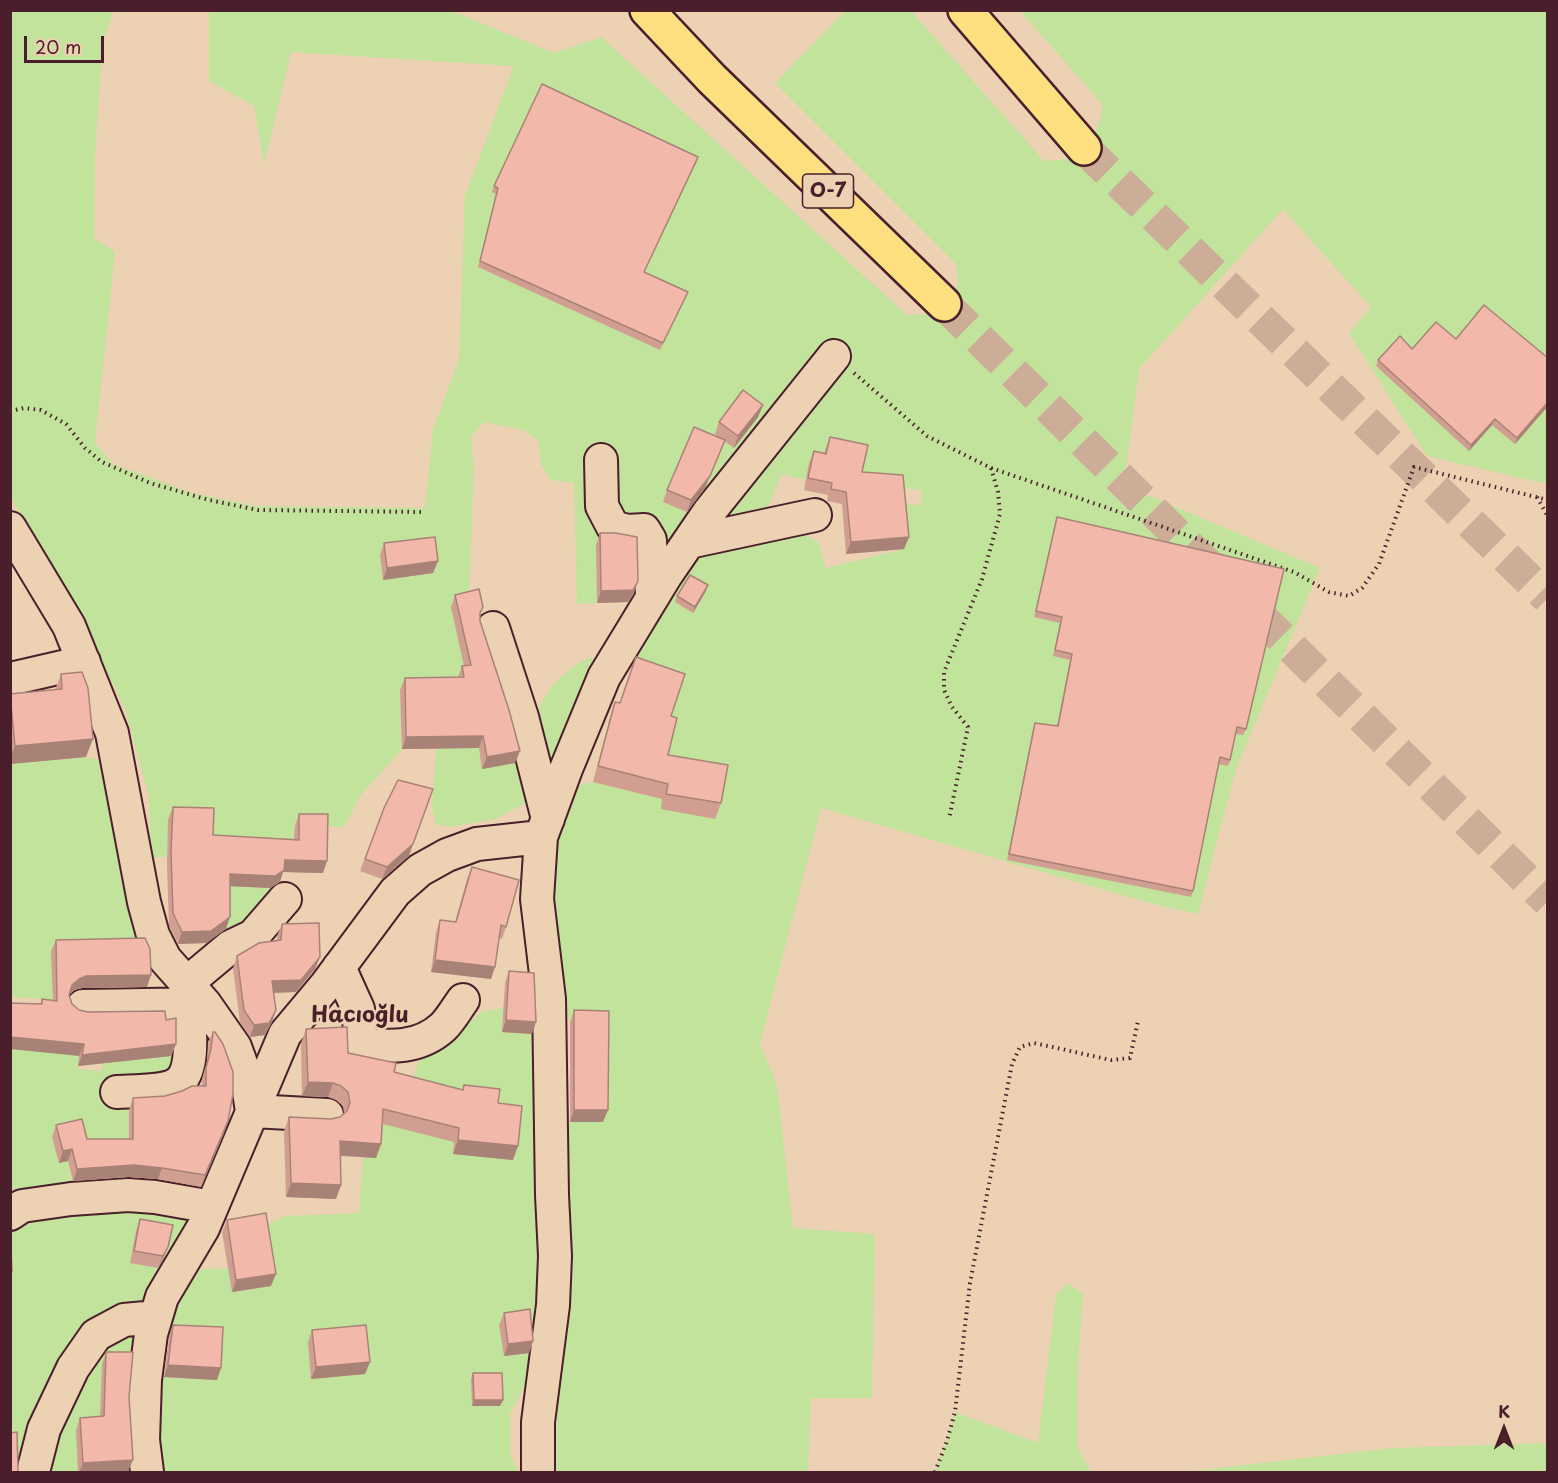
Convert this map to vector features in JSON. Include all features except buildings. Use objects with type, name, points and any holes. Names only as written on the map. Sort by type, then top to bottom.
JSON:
[{"type":"highway","name":"O-7","points":[[647,10],[712,79],[944,304]]},
{"type":"highway","points":[[965,10],[1084,148]]},
{"type":"street","points":[[538,1473],[538,1422],[553,1305],[555,1256],[549,999],[537,898],[544,828],[604,677],[652,598],[709,512],[834,356]]},
{"type":"street","points":[[601,460],[602,506],[613,527],[627,531],[644,530],[650,540],[652,598]]},
{"type":"street","points":[[689,542],[814,515]]},
{"type":"street","points":[[10,528],[69,626],[112,734],[144,902],[153,935],[165,958],[193,997],[235,1047],[247,1080],[252,1111]]},
{"type":"street","points":[[493,628],[522,717],[544,828]]},
{"type":"street","points":[[10,679],[84,662]]},
{"type":"street","points":[[147,1473],[143,1440],[143,1410],[151,1334],[162,1297],[203,1228],[285,1034],[395,892],[420,870],[447,855],[477,844],[544,828]]},
{"type":"street","points":[[117,1092],[170,1087],[179,1083],[189,1065],[193,997],[230,947],[253,936],[285,898]]},
{"type":"street","points":[[339,967],[358,1009],[361,1044],[391,1047],[419,1042],[443,1027],[463,1000]]},
{"type":"street","points":[[83,1006],[193,997]]},
{"type":"street","points":[[252,1111],[327,1115]]},
{"type":"street","points":[[14,1208],[71,1199],[128,1195],[155,1197],[212,1207]]},
{"type":"street","points":[[33,1473],[49,1418],[73,1368],[96,1335],[124,1320],[156,1317]]},
{"type":"path","points":[[834,356],[927,436],[990,468],[1294,572],[1329,592],[1349,596],[1362,588],[1379,564],[1414,467],[1548,500]]},
{"type":"path","points":[[10,411],[24,408],[41,410],[66,424],[85,448],[102,462],[150,483],[209,500],[258,510],[421,512]]},
{"type":"path","points":[[949,819],[968,727],[952,707],[944,690],[944,672],[982,579],[1000,514],[998,492],[990,468]]},
{"type":"path","points":[[1537,497],[1548,517]]},
{"type":"path","points":[[935,1473],[955,1412],[970,1283],[1012,1064],[1020,1047],[1034,1043],[1111,1060],[1130,1058],[1138,1021]]},
{"type":"green space","points":[[10,11],[114,11],[103,41],[95,153],[94,238],[115,252],[95,443],[113,464],[193,493],[256,506],[425,508],[433,429],[459,360],[465,195],[514,66],[291,52],[264,165],[254,106],[209,81],[209,11],[452,11],[554,53],[601,37],[907,315],[932,312],[947,300],[958,285],[956,264],[775,83],[845,11],[911,11],[1044,161],[1065,159],[1083,149],[1093,137],[1103,105],[1020,11],[1547,11],[1547,484],[1427,456],[1349,333],[1371,307],[1283,209],[1139,369],[1124,485],[1320,568],[1236,769],[1198,914],[1157,905],[821,808],[760,1044],[777,1085],[793,1228],[875,1234],[872,1398],[811,1398],[808,1472],[550,1472],[565,1172],[570,1122],[603,1122],[571,1022],[559,1002],[549,907],[553,848],[571,787],[593,782],[655,797],[657,729],[680,690],[631,673],[661,602],[695,553],[795,528],[818,542],[826,568],[904,549],[902,504],[921,505],[922,490],[868,485],[822,466],[809,464],[806,480],[782,474],[763,518],[710,526],[851,354],[837,341],[644,602],[643,545],[597,603],[577,604],[574,483],[551,480],[541,465],[538,440],[524,430],[484,422],[471,437],[474,465],[469,603],[499,716],[482,768],[520,762],[531,787],[524,804],[496,819],[450,827],[436,824],[432,808],[436,748],[401,690],[402,749],[361,795],[344,827],[324,826],[294,872],[280,872],[234,886],[279,889],[226,943],[226,896],[169,819],[167,857],[151,857],[149,796],[125,709],[82,621],[11,498]]},
{"type":"green space","points":[[592,657],[599,660],[553,763],[547,760],[539,730],[538,713],[545,696],[559,679],[575,665]]},
{"type":"green space","points":[[86,757],[106,761],[146,950],[53,1000],[11,997],[10,764]]},
{"type":"green space","points":[[503,1008],[502,1032],[533,1034],[540,1332],[529,1378],[510,1414],[510,1454],[519,1472],[164,1472],[157,1439],[163,1377],[216,1380],[219,1340],[165,1337],[193,1270],[228,1268],[262,1226],[286,1216],[359,1213],[363,1157],[376,1157],[379,1118],[413,1080],[420,1057],[446,1044],[481,1012]]},
{"type":"green space","points":[[10,1014],[79,1056],[78,1069],[102,1071],[108,1019],[125,1061],[184,1054],[181,1066],[129,1098],[129,1139],[203,1147],[69,1166],[74,1188],[11,1189]]},
{"type":"green space","points":[[169,1210],[196,1220],[153,1289],[134,1341],[126,1406],[128,1472],[11,1472],[10,1212]]},
{"type":"green space","points":[[1067,1283],[1083,1294],[1078,1364],[1077,1446],[1091,1472],[935,1472],[955,1412],[1038,1443],[1056,1295]]},
{"type":"green space","points":[[1547,1443],[1547,1472],[1183,1472],[1393,1448]]},
{"type":"tunnel","points":[[1084,148],[1548,598]]},
{"type":"tunnel","points":[[944,304],[1548,901]]},
{"type":"district","name":"Hacıoğlu","points":[[360,1016]]}]
